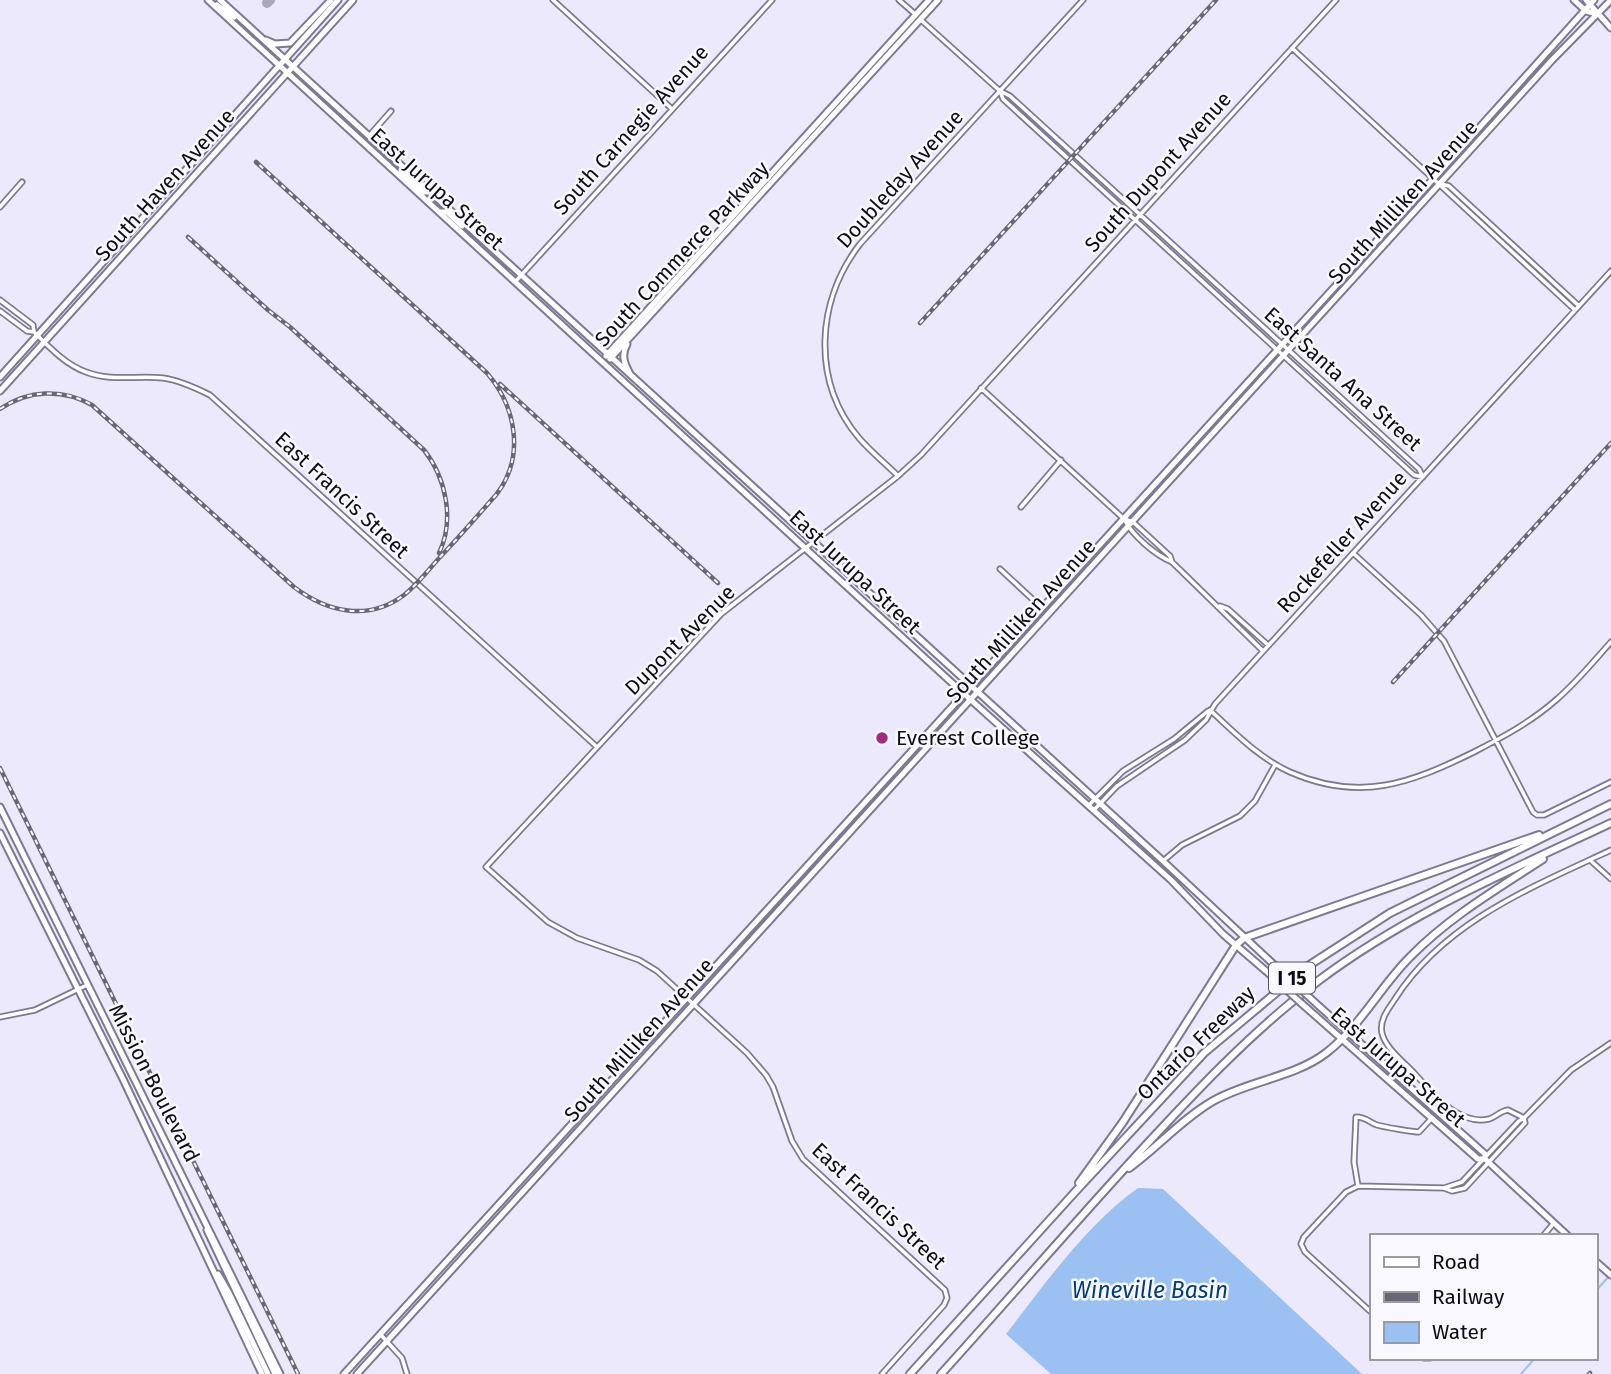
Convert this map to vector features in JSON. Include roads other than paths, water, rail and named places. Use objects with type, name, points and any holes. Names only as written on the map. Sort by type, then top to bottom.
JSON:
[{"type":"highway","name":"Ontario Freeway","points":[[910,1374],[1074,1192],[1205,1053],[1308,965],[1390,913],[1611,804]]},
{"type":"highway","name":"Ontario Freeway","points":[[941,1374],[1119,1175],[1237,1049],[1319,981],[1398,928],[1478,886],[1611,823]]},
{"type":"highway","points":[[1074,1192],[1123,1122],[1236,945],[1244,938],[1516,842],[1558,830]]},
{"type":"highway","points":[[1119,1175],[1188,1117],[1214,1100],[1311,1063],[1349,1033],[1400,967],[1434,933],[1474,903],[1565,845]]},
{"type":"main road","name":"East Jurupa Street","points":[[220,0],[971,685],[1244,938],[1485,1154],[1487,1161]]},
{"type":"main road","points":[[256,33],[275,44],[290,43],[331,0]]},
{"type":"main road","name":"South Haven Avenue","points":[[0,377],[35,334],[338,0]]},
{"type":"main road","name":"South Haven Avenue","points":[[0,391],[353,0]]},
{"type":"main road","name":"South Commerce Parkway","points":[[609,356],[630,338],[918,17],[929,0]]},
{"type":"main road","name":"South Commerce Parkway","points":[[604,362],[918,17],[939,0]]},
{"type":"main road","points":[[1574,0],[1586,11],[1597,14]]},
{"type":"main road","name":"South Milliken Avenue","points":[[357,1374],[1611,0]]},
{"type":"main road","points":[[1590,1],[1597,14],[1611,28]]},
{"type":"main road","name":"South Milliken Avenue","points":[[345,1373],[1586,11],[1590,1]]},
{"type":"main road","name":"East Jurupa Street","points":[[211,2],[286,74],[1171,880],[1236,945],[1478,1159],[1487,1161],[1566,1234]]},
{"type":"main road","points":[[211,2],[246,24]]},
{"type":"main road","points":[[390,167],[399,171],[423,192],[431,192]]},
{"type":"main road","points":[[439,212],[447,212],[468,231],[477,234]]},
{"type":"main road","points":[[630,338],[623,354],[624,363],[632,377]]},
{"type":"main road","name":"Mission Boulevard","points":[[0,807],[281,1374]]},
{"type":"main road","name":"Mission Boulevard","points":[[0,833],[123,1079],[262,1374]]},
{"type":"main road","points":[[146,1101],[275,1374]]},
{"type":"main road","points":[[517,1186],[523,1192]]},
{"type":"main road","points":[[205,1253],[229,1293],[268,1374]]},
{"type":"main road","points":[[1597,1263],[1611,1275]]},
{"type":"street","points":[[553,0],[672,109]]},
{"type":"street","name":"South Carnegie Avenue","points":[[515,282],[772,0]]},
{"type":"street","name":"East Santa Ana Street","points":[[899,0],[1000,91],[1010,96],[1283,344],[1419,469],[1423,477]]},
{"type":"street","name":"Doubleday Avenue","points":[[898,475],[858,437],[834,395],[824,348],[830,301],[842,271],[860,244],[1083,0]]},
{"type":"street","name":"South Dupont Avenue","points":[[1003,365],[1336,0]]},
{"type":"street","points":[[1292,48],[1575,311]]},
{"type":"street","name":"East Santa Ana Street","points":[[1000,91],[1003,99],[1277,350],[1414,475],[1423,477]]},
{"type":"street","points":[[369,136],[391,111]]},
{"type":"street","points":[[0,207],[22,182]]},
{"type":"street","points":[[1441,184],[1449,186],[1579,306]]},
{"type":"street","name":"Rockefeller Avenue","points":[[1094,810],[1124,780],[1185,740],[1206,720],[1210,710],[1263,651],[1611,271]]},
{"type":"street","name":"East Francis Street","points":[[0,300],[33,326],[35,334]]},
{"type":"street","name":"East Francis Street","points":[[0,311],[85,372],[117,379],[165,378],[196,387],[210,396],[597,747]]},
{"type":"street","name":"Dupont Avenue","points":[[486,867],[721,614],[898,475],[926,449],[1003,365]]},
{"type":"street","points":[[981,388],[1130,524],[1163,558],[1172,562],[1263,651]]},
{"type":"street","points":[[1021,507],[1061,460]]},
{"type":"street","points":[[1353,553],[1421,615],[1444,641],[1531,809],[1537,815],[1544,815],[1611,782]]},
{"type":"street","points":[[1000,569],[1043,608]]},
{"type":"street","points":[[1218,605],[1228,609],[1269,645]]},
{"type":"street","points":[[1210,710],[1249,746],[1276,765],[1312,780],[1333,785],[1385,786],[1428,774],[1527,723],[1558,698],[1611,642]]},
{"type":"street","name":"Rockefeller Avenue","points":[[1088,805],[1123,771],[1174,739],[1200,715],[1210,710]]},
{"type":"street","points":[[1163,861],[1182,845],[1240,816],[1255,801],[1276,765]]},
{"type":"street","points":[[1524,1118],[1508,1110],[1484,1119],[1459,1115],[1420,1079],[1389,1045],[1384,1038],[1382,1023],[1393,1002],[1415,973],[1470,923],[1515,895],[1611,850]]},
{"type":"street","points":[[1590,860],[1611,879]]},
{"type":"street","name":"East Francis Street","points":[[486,867],[548,922],[577,938],[639,960],[657,971],[747,1053],[766,1075],[792,1141],[813,1171],[942,1287],[947,1298],[941,1310],[882,1374]]},
{"type":"street","points":[[0,1017],[35,1010],[87,985]]},
{"type":"street","points":[[1370,1311],[1305,1252],[1301,1244],[1304,1237],[1340,1198],[1358,1186],[1444,1188],[1462,1182],[1487,1161],[1519,1121],[1571,1070],[1611,1043]]},
{"type":"street","points":[[1358,1186],[1354,1162],[1356,1116],[1366,1117],[1373,1124],[1414,1133],[1419,1132],[1432,1118]]},
{"type":"street","points":[[1545,1234],[1554,1223]]},
{"type":"street","points":[[381,1335],[402,1358],[407,1374]]},
{"type":"water","name":"Wineville Basin","points":[[1138,1188],[1163,1189],[1362,1374],[1051,1374],[1006,1334],[1084,1237]]},
{"type":"waterway","points":[[1597,1290],[1610,1275]]},
{"type":"waterway","points":[[1521,1374],[1533,1360]]},
{"type":"railway","points":[[920,323],[1216,0]]},
{"type":"railway","points":[[0,409],[22,398],[45,393],[69,396],[92,405],[294,587],[320,603],[348,610],[376,609],[404,595],[414,586],[496,495],[505,481],[514,449],[511,417],[487,373],[256,162]]},
{"type":"railway","points":[[188,237],[424,450],[438,473],[446,500],[446,527],[439,553]]},
{"type":"railway","points":[[500,384],[718,583]]},
{"type":"railway","points":[[1393,682],[1611,443]]},
{"type":"railway","points":[[0,768],[298,1374]]},
{"type":"place","name":"Everest College","points":[[882,738]]}]
